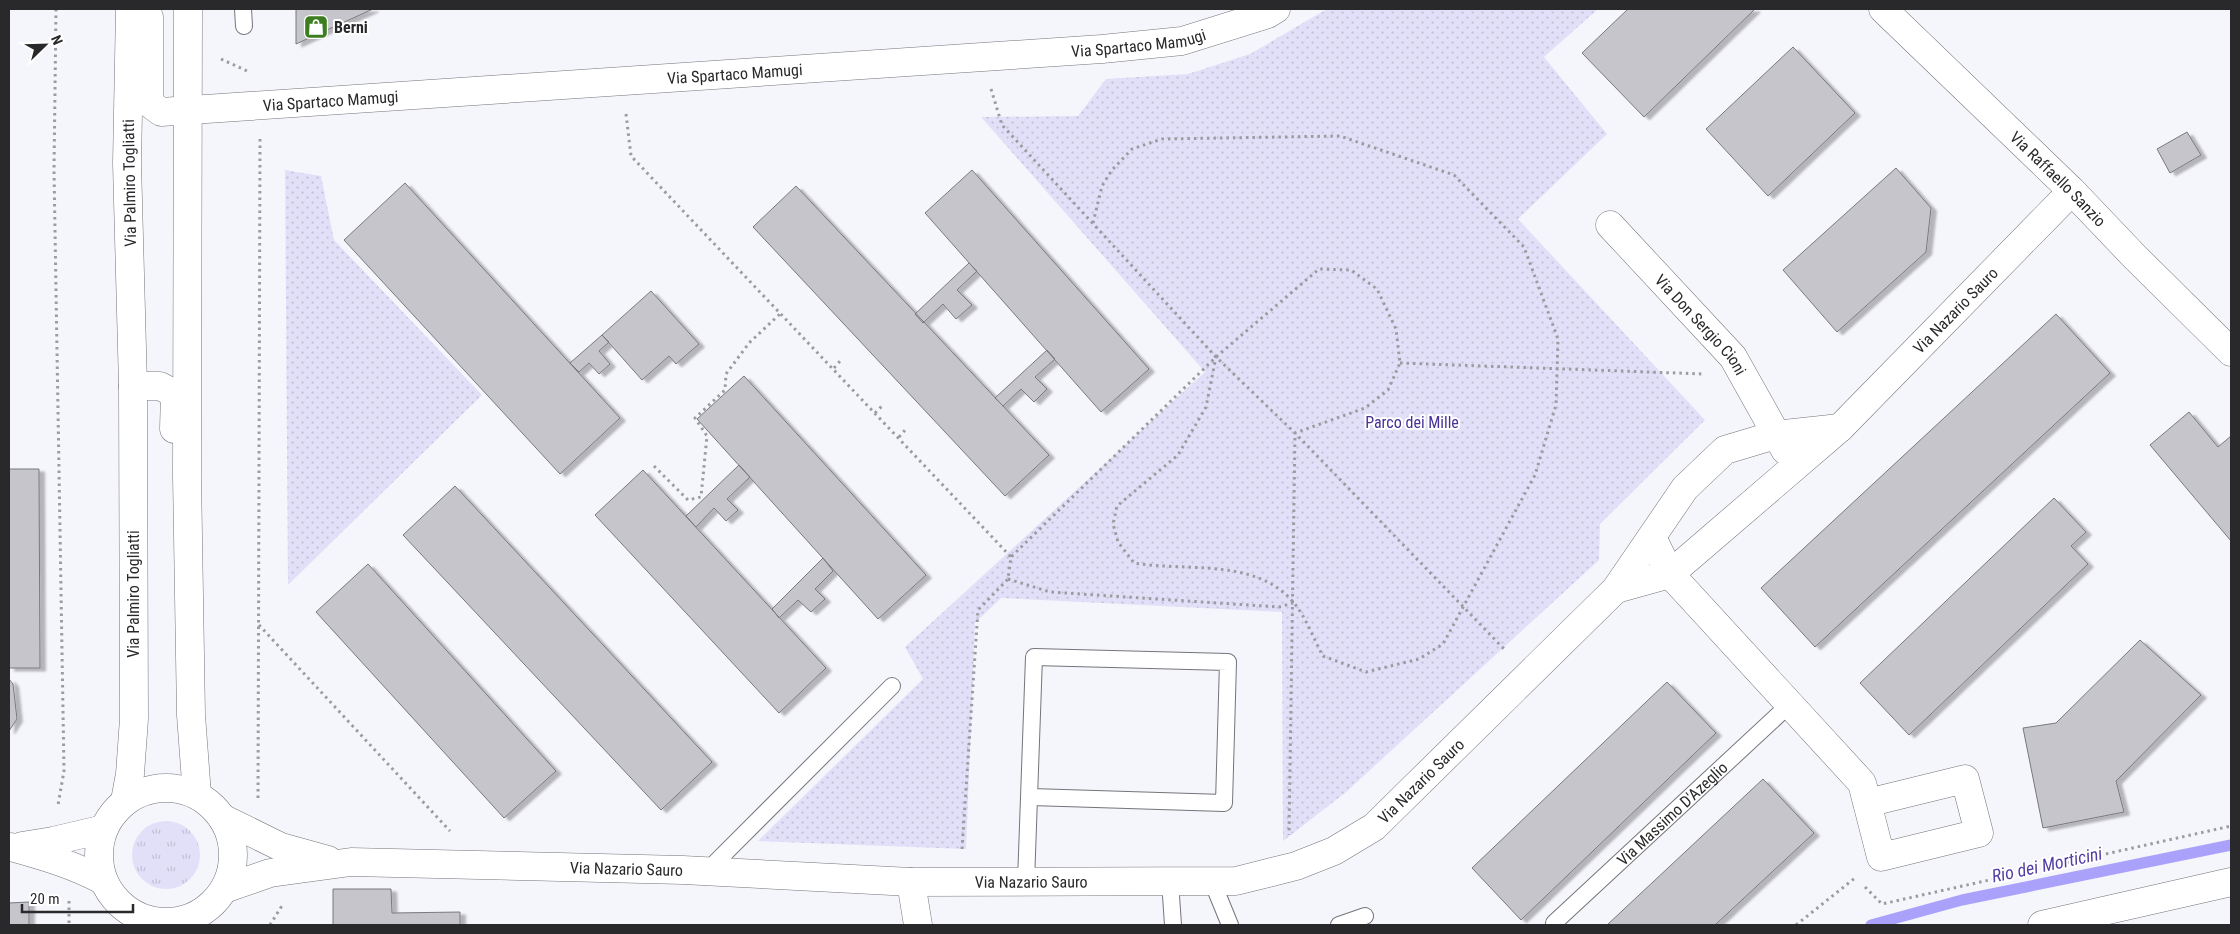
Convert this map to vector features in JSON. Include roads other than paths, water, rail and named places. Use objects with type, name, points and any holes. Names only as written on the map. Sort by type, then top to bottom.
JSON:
[{"type":"street","name":"Via Palmiro Togliatti","points":[[125,801],[130,774],[134,719],[133,386],[127,163],[130,9]]},
{"type":"street","name":"Via Palmiro Togliatti","points":[[145,9],[149,17],[149,103],[161,112],[189,111]]},
{"type":"street","points":[[188,9],[188,476],[191,715],[197,795]]},
{"type":"street","name":"Via Spartaco Mamugi","points":[[189,111],[981,57],[1182,41],[1268,14],[1276,9]]},
{"type":"street","name":"Via Raffaello Sanzio","points":[[1883,9],[2072,191],[2132,255],[2231,352]]},
{"type":"street","name":"Via Nazario Sauro","points":[[1616,588],[1670,574],[1840,428],[2072,191]]},
{"type":"street","name":"Via Don Sergio Cioni","points":[[1610,225],[1733,357],[1775,435],[1795,467]]},
{"type":"street","points":[[133,386],[160,386],[175,394],[174,456],[188,476]]},
{"type":"street","name":"Via Nazario Sauro","points":[[224,890],[270,873],[339,862],[706,871],[911,882],[1236,881],[1296,866],[1334,851],[1374,827],[1616,588],[1686,488],[1725,450],[1775,435],[1840,428]]},
{"type":"street","points":[[1652,537],[1670,574],[1862,783],[1881,858],[1979,833],[1965,778],[1868,803]]},
{"type":"street","points":[[160,788],[180,789],[197,795],[211,805],[222,818],[230,834],[233,853],[231,872],[224,890],[196,920],[135,920],[116,900],[104,881],[99,864],[99,846],[104,829],[112,814],[125,801],[142,792],[160,788]]},
{"type":"street","name":"Via Nazario Sauro","points":[[222,818],[281,848],[339,862]]},
{"type":"street","points":[[10,847],[54,850],[104,829]]},
{"type":"street","points":[[54,850],[78,867],[104,881]]},
{"type":"street","points":[[911,882],[918,925]]},
{"type":"street","points":[[2042,925],[2108,918],[2231,882]]},
{"type":"lane","points":[[243,9],[244,26]]},
{"type":"lane","points":[[1026,882],[1031,797],[1034,657],[1228,662],[1224,803],[1031,797]]},
{"type":"lane","points":[[706,871],[892,686]]},
{"type":"lane","name":"Via Massimo D'Azeglio","points":[[1554,923],[1790,704]]},
{"type":"lane","points":[[1170,881],[1173,925]]},
{"type":"lane","points":[[1212,881],[1230,925]]},
{"type":"lane","points":[[1339,925],[1365,916]]},
{"type":"waterway","name":"Rio dei Morticini","points":[[1871,925],[1962,900],[2231,845]]},
{"type":"place","name":"Berni","points":[[316,27]]},
{"type":"park label","name":"Parco dei Mille","points":[[1412,422]]}]
